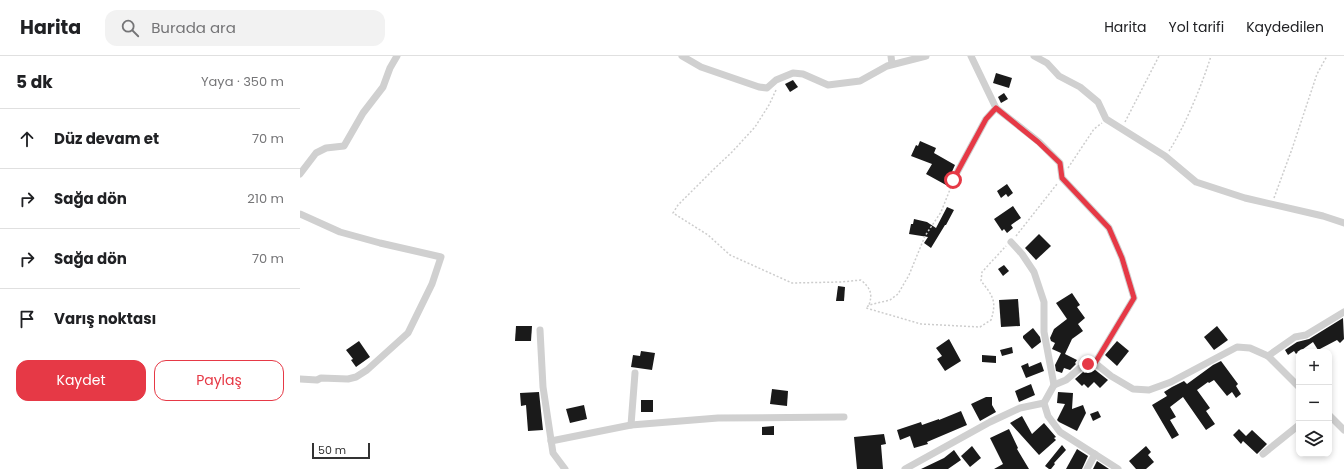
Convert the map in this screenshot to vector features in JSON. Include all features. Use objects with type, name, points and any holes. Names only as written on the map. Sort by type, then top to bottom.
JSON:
[{"type":"street","points":[[300,174],[316,153],[326,148],[344,146],[363,113],[384,87],[390,68],[397,56]]},
{"type":"street","points":[[682,56],[701,67],[759,87],[767,88],[776,80],[793,73],[803,74],[828,85],[860,81],[892,64],[926,56]]},
{"type":"street","points":[[891,56],[892,64]]},
{"type":"street","points":[[971,56],[996,108],[1038,142],[1060,163],[1062,178],[1109,228],[1122,258],[1134,298],[1095,363],[1080,368],[1066,380],[1054,385],[1044,403],[1048,416],[1060,432],[1118,469]]},
{"type":"street","points":[[1034,56],[1047,63],[1059,76],[1080,87],[1098,102],[1106,119],[1165,156],[1196,182],[1270,204],[1322,216],[1344,223]]},
{"type":"street","points":[[953,180],[986,119],[996,108]]},
{"type":"street","points":[[300,214],[340,232],[441,257],[432,284],[408,333],[367,370],[356,377],[348,379],[300,379]]},
{"type":"street","points":[[1010,242],[1022,254],[1034,272],[1044,302],[1044,332],[1054,385]]},
{"type":"street","points":[[1268,356],[1295,337],[1306,335],[1344,312]]},
{"type":"street","points":[[540,330],[543,387],[553,453],[565,469]]},
{"type":"street","points":[[1095,363],[1111,376],[1132,389],[1149,390],[1171,382],[1237,347],[1250,348],[1268,356],[1297,385]]},
{"type":"street","points":[[631,425],[635,373]]},
{"type":"street","points":[[906,469],[990,422],[1020,408],[1044,403]]},
{"type":"street","points":[[552,441],[631,425],[718,418],[844,417]]},
{"type":"street","points":[[1332,418],[1344,430]]},
{"type":"street","points":[[1263,454],[1296,427]]},
{"type":"street","points":[[1087,469],[1095,454]]},
{"type":"path","points":[[1122,129],[1160,56]]},
{"type":"path","points":[[1165,156],[1191,107],[1211,56]]},
{"type":"path","points":[[1270,204],[1277,191],[1317,74],[1327,56]]},
{"type":"path","points":[[776,80],[776,90],[774,95],[755,126],[732,152],[678,205],[673,213],[708,235],[730,255],[792,283],[861,280],[868,286],[872,296],[870,305],[866,308],[920,324],[980,327],[991,320],[995,309],[992,294],[981,281],[982,272],[1010,242],[1062,178],[1094,129],[1106,119]]},
{"type":"path","points":[[870,305],[890,300],[898,294],[909,275],[926,236],[941,212],[953,180]]},
{"type":"building","points":[[996,73],[1012,78],[1009,88],[993,83]]},
{"type":"building","points":[[793,80],[798,87],[790,92],[785,84]]},
{"type":"building","points":[[1004,93],[1008,99],[1001,103],[998,97]]},
{"type":"building","points":[[920,141],[936,148],[934,153],[955,165],[946,185],[926,174],[932,164],[911,156],[916,145],[918,146]]},
{"type":"building","points":[[1007,184],[1013,193],[1008,197],[1006,194],[1001,198],[997,191]]},
{"type":"building","points":[[1013,206],[1021,218],[1011,225],[1013,228],[1007,233],[1004,229],[1002,231],[994,219]]},
{"type":"building","points":[[947,207],[954,210],[931,248],[924,243],[928,237],[909,234],[911,224],[913,224],[914,219],[927,222],[936,228]]},
{"type":"building","points":[[1039,234],[1051,246],[1036,260],[1025,248]]},
{"type":"building","points":[[1004,265],[1009,271],[1003,276],[998,269]]},
{"type":"building","points":[[838,286],[845,287],[844,301],[836,301]]},
{"type":"building","points":[[1072,293],[1080,305],[1077,307],[1085,318],[1078,324],[1083,331],[1072,339],[1065,354],[1077,360],[1075,363],[1076,364],[1070,370],[1064,368],[1062,373],[1056,371],[1055,365],[1061,353],[1052,349],[1055,343],[1051,341],[1050,338],[1054,329],[1067,319],[1056,303]]},
{"type":"building","points":[[1018,299],[1020,326],[1001,327],[999,300]]},
{"type":"building","points":[[1343,318],[1344,339],[1340,343],[1337,340],[1317,349],[1313,342],[1303,349],[1296,349],[1296,354],[1294,351],[1288,355],[1285,350],[1297,342],[1309,339]]},
{"type":"building","points":[[516,326],[532,326],[531,341],[515,341]]},
{"type":"building","points":[[1217,326],[1228,340],[1214,350],[1204,337]]},
{"type":"building","points":[[1033,328],[1040,337],[1041,342],[1032,349],[1023,336]]},
{"type":"building","points":[[949,339],[961,361],[945,371],[937,359],[942,356],[936,348]]},
{"type":"building","points":[[359,341],[370,357],[356,367],[351,360],[353,359],[346,350]]},
{"type":"building","points":[[1117,341],[1129,351],[1117,366],[1105,355]]},
{"type":"building","points":[[1012,347],[1013,353],[1002,356],[1000,350]]},
{"type":"building","points":[[641,351],[655,353],[652,370],[631,367],[633,355],[640,356]]},
{"type":"building","points":[[982,355],[996,356],[996,363],[982,362]]},
{"type":"building","points":[[1221,361],[1238,384],[1236,386],[1241,394],[1236,398],[1232,392],[1227,396],[1214,380],[1209,383],[1208,382],[1197,390],[1210,408],[1206,411],[1215,424],[1206,430],[1183,397],[1170,407],[1176,417],[1170,420],[1179,435],[1172,439],[1152,405],[1167,396],[1164,392],[1184,381],[1187,384]]},
{"type":"building","points":[[1041,362],[1044,371],[1026,378],[1021,366],[1028,363],[1029,367]]},
{"type":"building","points":[[1094,369],[1108,380],[1100,388],[1094,382],[1088,388],[1084,384],[1082,386],[1075,379],[1083,372],[1085,373]]},
{"type":"building","points":[[1031,384],[1035,395],[1019,402],[1015,391]]},
{"type":"building","points":[[772,389],[788,391],[787,406],[770,404]]},
{"type":"building","points":[[539,392],[543,430],[528,431],[526,405],[521,406],[520,393]]},
{"type":"building","points":[[1058,392],[1073,393],[1072,409],[1083,405],[1086,413],[1077,431],[1057,420],[1065,404],[1057,403]]},
{"type":"building","points":[[986,397],[992,397],[992,405],[996,412],[980,421],[971,404]]},
{"type":"building","points":[[641,400],[653,400],[653,412],[641,412]]},
{"type":"building","points":[[584,405],[587,419],[570,423],[566,409]]},
{"type":"building","points":[[961,411],[967,425],[927,442],[928,444],[914,448],[910,436],[900,440],[897,430],[921,422],[922,425],[939,420]]},
{"type":"building","points":[[1098,411],[1101,417],[1093,421],[1090,414]]},
{"type":"building","points":[[1022,416],[1032,434],[1044,423],[1056,437],[1054,438],[1056,440],[1039,455],[1010,423]]},
{"type":"building","points":[[774,426],[774,435],[762,435],[762,427]]},
{"type":"building","points":[[1009,429],[1018,448],[1017,449],[1029,469],[994,469],[1003,464],[990,438]]},
{"type":"building","points":[[1239,429],[1246,436],[1252,430],[1267,444],[1257,454],[1243,441],[1241,444],[1233,435]]},
{"type":"building","points":[[884,434],[886,444],[881,445],[883,469],[857,469],[854,437]]},
{"type":"building","points":[[1062,445],[1066,450],[1054,463],[1055,464],[1051,469],[1049,469],[1045,466]]},
{"type":"building","points":[[972,446],[981,458],[970,467],[961,456]]},
{"type":"building","points":[[1146,446],[1151,452],[1148,455],[1154,462],[1146,469],[1136,469],[1129,461]]},
{"type":"building","points":[[1077,449],[1088,456],[1082,469],[1066,469]]},
{"type":"building","points":[[954,450],[961,460],[948,469],[921,469],[944,458]]},
{"type":"building","points":[[1097,461],[1109,469],[1093,469]]},
{"type":"route","points":[[953,180],[986,119],[996,108],[1038,142],[1060,163],[1062,178],[1109,228],[1122,258],[1134,298],[1095,363],[1088,364]]}]
